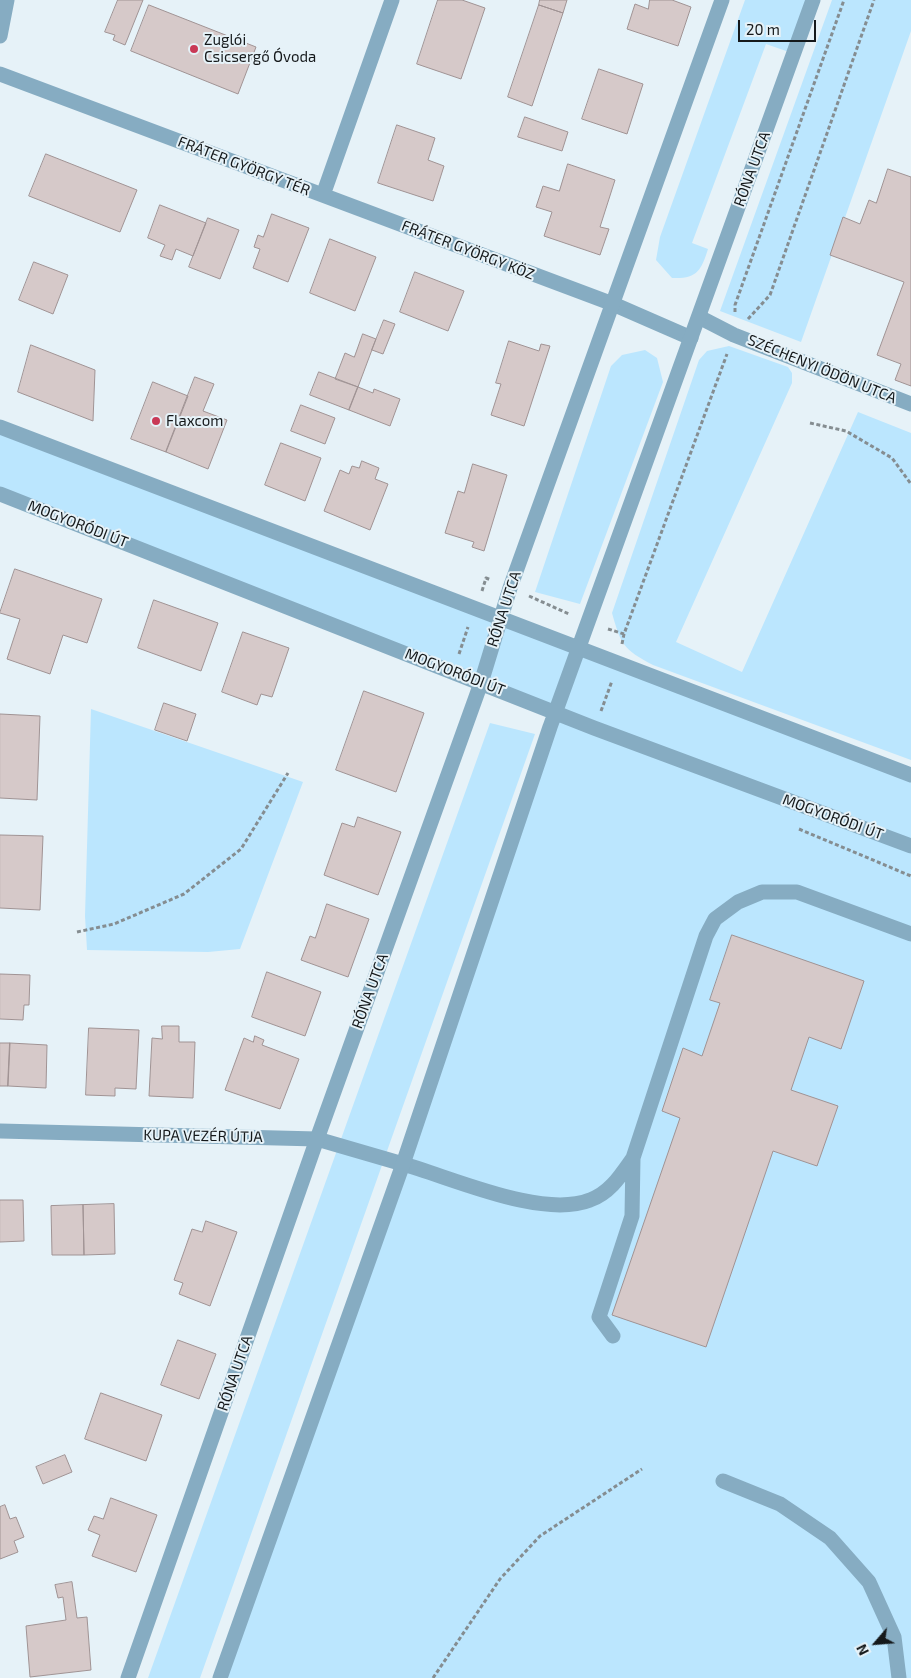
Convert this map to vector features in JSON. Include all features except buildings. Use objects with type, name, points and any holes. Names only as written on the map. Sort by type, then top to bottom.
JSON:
[{"type":"street","points":[[0,36],[7,0]]},
{"type":"street","name":"FRÁTER GYÖRGY TÉR","points":[[0,74],[323,195],[392,0]]},
{"type":"street","name":"RÓNA UTCA","points":[[128,1678],[317,1139],[481,683],[500,619],[722,0]]},
{"type":"street","name":"RÓNA UTCA","points":[[220,1678],[403,1164],[555,712],[813,0]]},
{"type":"street","name":"FRÁTER GYÖRGY KÖZ","points":[[323,195],[613,304]]},
{"type":"street","points":[[613,304],[691,338]]},
{"type":"street","name":"SZÉCHENYI ÖDÖN UTCA","points":[[699,317],[734,335],[911,404]]},
{"type":"street","points":[[0,426],[911,775]]},
{"type":"street","name":"MOGYORÓDI ÚT","points":[[0,494],[555,712],[911,846]]},
{"type":"street","points":[[613,1336],[599,1317],[632,1216],[633,1158],[706,936],[716,919],[738,902],[762,892],[797,892],[911,934]]},
{"type":"street","name":"KUPA VEZÉR ÚTJA","points":[[0,1131],[317,1139],[535,1205],[568,1206],[592,1200],[613,1186],[633,1158]]},
{"type":"street","points":[[723,1481],[780,1504],[830,1538],[869,1582],[894,1637],[899,1678]]},
{"type":"path","points":[[624,634],[734,335],[735,305],[844,0]]},
{"type":"path","points":[[734,335],[770,294],[874,0]]},
{"type":"path","points":[[810,423],[846,431],[892,458],[911,484]]},
{"type":"path","points":[[77,932],[114,924],[184,894],[241,849],[288,773]]},
{"type":"path","points":[[433,1678],[500,1579],[540,1536],[642,1469]]},
{"type":"shaded area","points":[[745,0],[808,0],[789,52],[766,44],[692,243],[708,249],[703,263],[693,275],[672,278],[656,260],[660,237]]},
{"type":"shaded area","points":[[832,0],[911,0],[911,31],[801,342],[720,311]]},
{"type":"shaded area","points":[[729,346],[788,367],[792,373],[792,383],[676,642],[742,672],[858,412],[911,433],[911,760],[653,665],[635,655],[621,639],[612,613],[699,360],[707,351]]},
{"type":"shaded area","points":[[645,350],[657,358],[663,382],[580,604],[535,592],[611,366],[622,355]]},
{"type":"shaded area","points":[[0,427],[911,775],[911,1678],[220,1678],[555,712],[0,494]]},
{"type":"shaded area","points":[[91,709],[303,782],[240,949],[208,952],[87,950],[85,916]]},
{"type":"shaded area","points":[[490,723],[535,734],[200,1678],[148,1678]]},
{"type":"place","name":"Zuglói Csicsergő Óvoda","points":[[194,49]]},
{"type":"place","name":"Flaxcom","points":[[156,421]]}]
